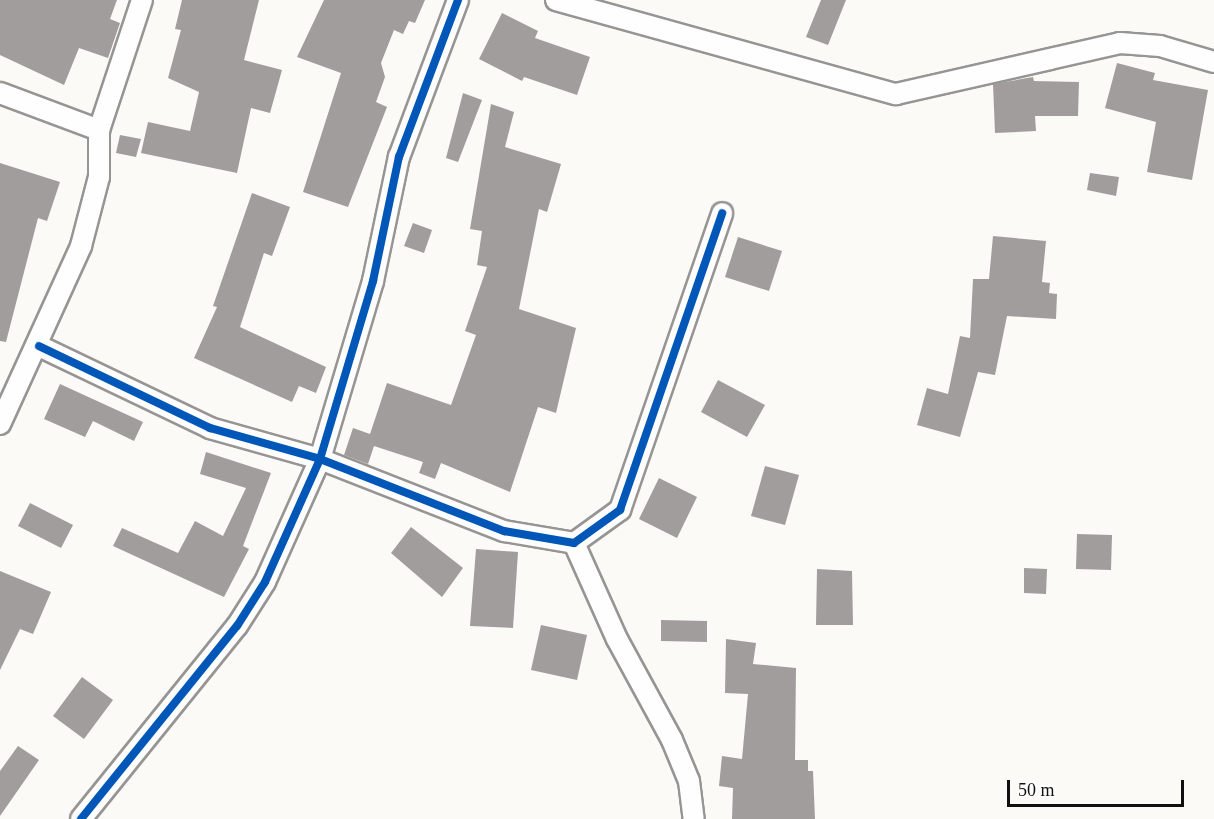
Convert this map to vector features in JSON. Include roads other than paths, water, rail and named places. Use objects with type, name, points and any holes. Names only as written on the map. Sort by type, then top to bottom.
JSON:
[{"type":"street","points":[[0,424],[39,346],[81,246],[99,177],[99,130],[142,0]]},
{"type":"street","points":[[81,819],[237,626],[265,582],[320,459],[373,280],[399,157],[458,0]]},
{"type":"street","points":[[556,0],[696,43],[773,56],[896,94],[1120,43],[1160,46],[1214,62]]},
{"type":"street","points":[[0,93],[99,130]]},
{"type":"street","points":[[39,346],[210,428],[320,459],[504,531],[574,543],[620,510],[722,213]]},
{"type":"street","points":[[574,543],[616,639],[672,740],[689,781],[694,819]]}]
